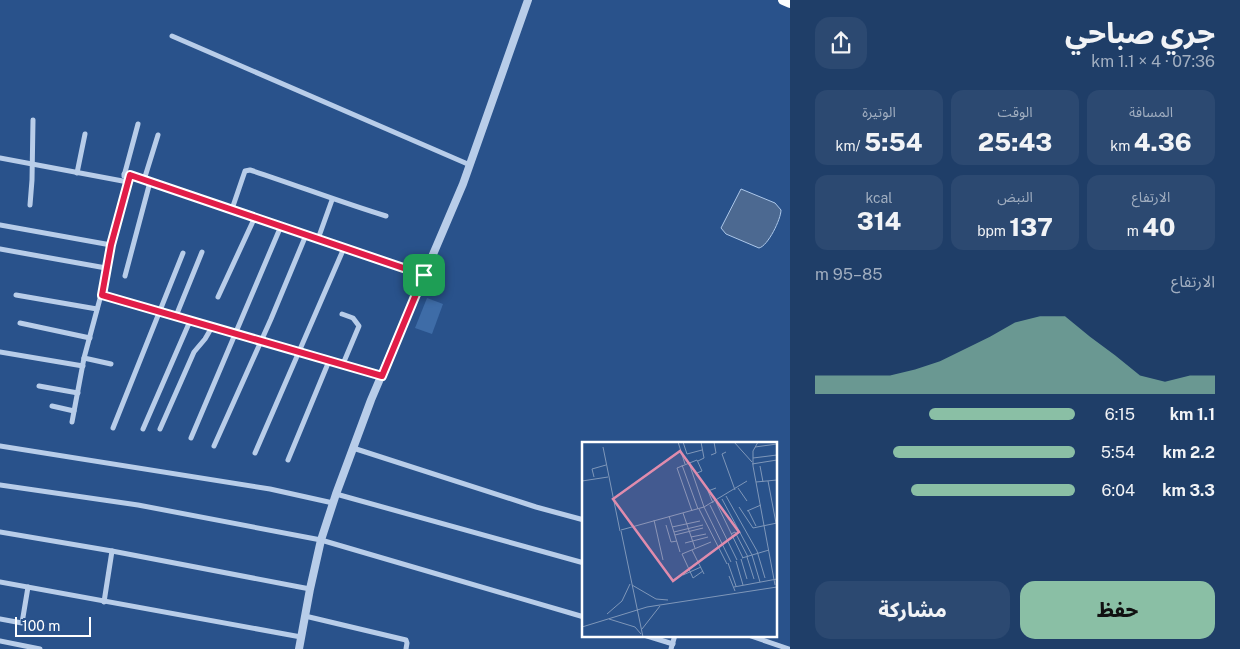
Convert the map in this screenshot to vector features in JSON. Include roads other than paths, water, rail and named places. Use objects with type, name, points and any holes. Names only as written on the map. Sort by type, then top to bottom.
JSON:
[{"type":"highway","points":[[783,0],[790,3]]},
{"type":"street","points":[[299,649],[321,540],[336,494],[382,376],[470,165],[528,0]]},
{"type":"street","points":[[172,36],[470,165]]},
{"type":"street","points":[[30,204],[33,164],[33,120]]},
{"type":"street","points":[[72,422],[84,358],[102,295],[106,268],[138,124]]},
{"type":"street","points":[[77,173],[85,134]]},
{"type":"street","points":[[144,180],[158,135]]},
{"type":"street","points":[[0,158],[125,182]]},
{"type":"street","points":[[232,210],[245,171],[250,170],[291,183],[332,200],[386,216]]},
{"type":"street","points":[[127,174],[424,275]]},
{"type":"street","points":[[125,276],[150,182]]},
{"type":"street","points":[[318,239],[332,200]]},
{"type":"street","points":[[218,297],[255,217]]},
{"type":"street","points":[[0,225],[111,245]]},
{"type":"street","points":[[191,438],[280,226]]},
{"type":"street","points":[[214,446],[306,235]]},
{"type":"street","points":[[255,453],[344,248]]},
{"type":"street","points":[[0,250],[106,268]]},
{"type":"street","points":[[176,316],[202,252]]},
{"type":"street","points":[[113,428],[184,253]]},
{"type":"street","points":[[16,295],[97,309]]},
{"type":"street","points":[[102,295],[382,376]]},
{"type":"street","points":[[342,314],[352,318],[359,326],[344,364]]},
{"type":"street","points":[[143,428],[190,320]]},
{"type":"street","points":[[20,323],[90,338]]},
{"type":"street","points":[[160,430],[194,352],[206,339],[212,327]]},
{"type":"street","points":[[0,352],[83,366]]},
{"type":"street","points":[[84,358],[111,364]]},
{"type":"street","points":[[288,460],[330,360]]},
{"type":"street","points":[[39,386],[78,393]]},
{"type":"street","points":[[52,406],[74,411]]},
{"type":"street","points":[[0,446],[270,489],[334,503]]},
{"type":"street","points":[[353,448],[536,507],[582,519]]},
{"type":"street","points":[[0,485],[138,505],[321,540],[582,617]]},
{"type":"street","points":[[336,494],[582,561]]},
{"type":"street","points":[[0,532],[112,551],[310,589]]},
{"type":"street","points":[[104,602],[112,551]]},
{"type":"street","points":[[0,582],[300,638]]},
{"type":"street","points":[[0,619],[22,623],[28,588]]},
{"type":"street","points":[[305,616],[406,640],[408,643],[406,649]]},
{"type":"street","points":[[647,636],[672,646]]},
{"type":"street","points":[[751,636],[789,649]]},
{"type":"street","points":[[0,641],[40,649]]}]
